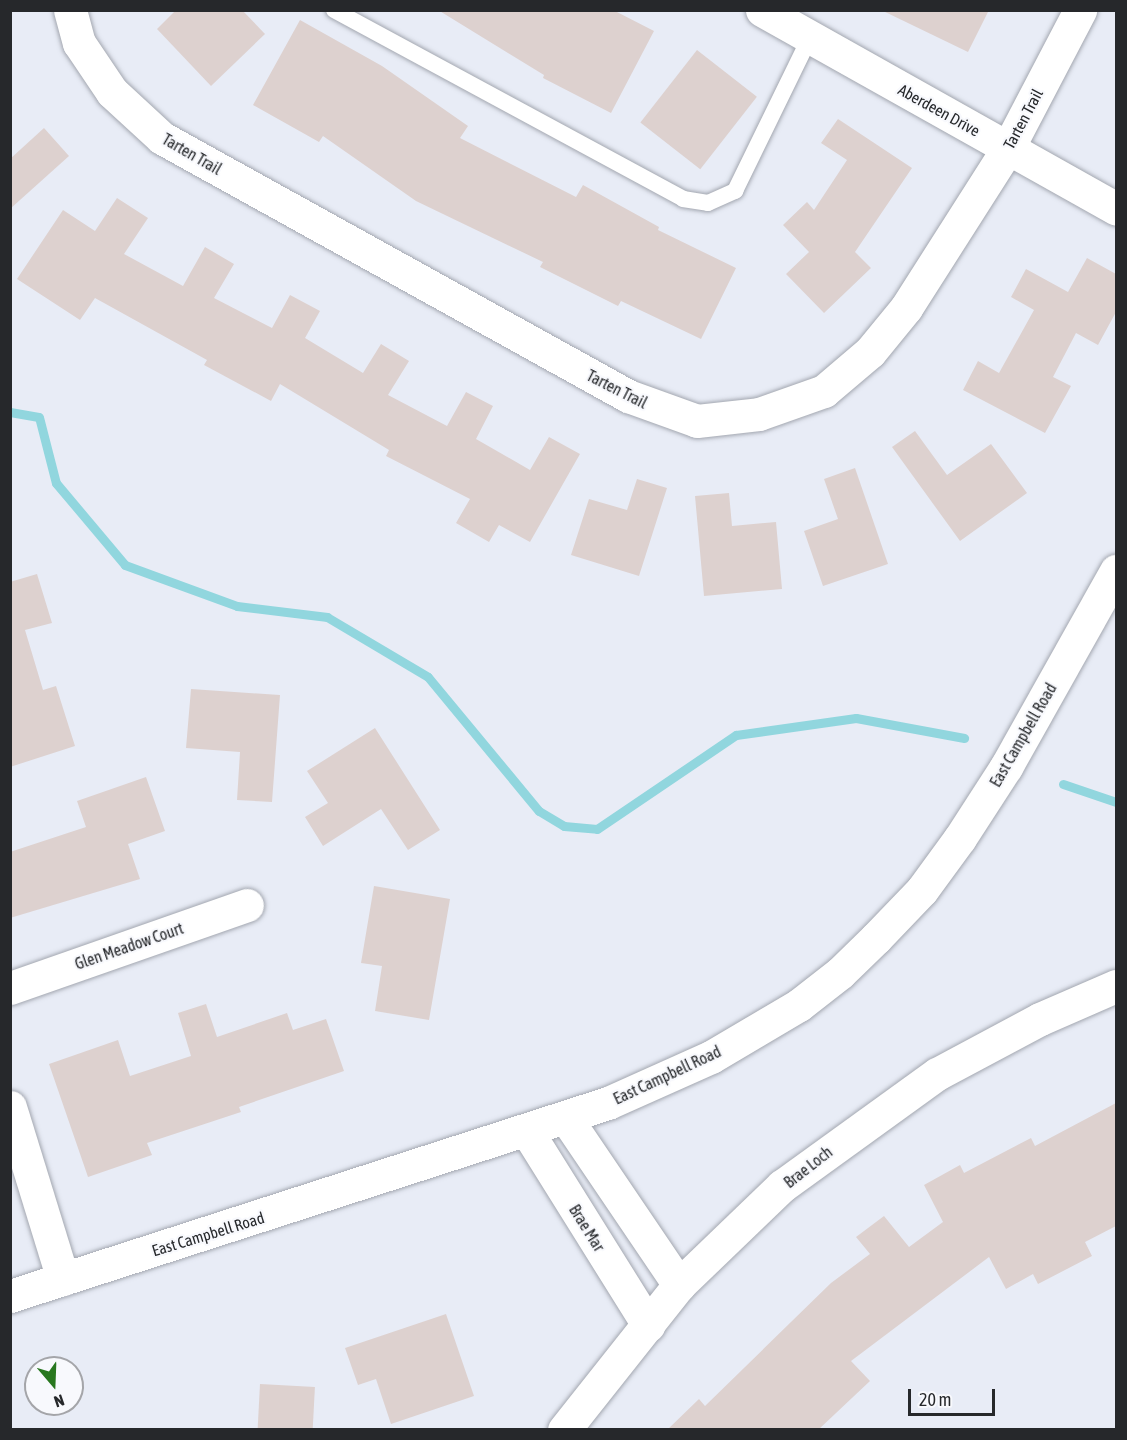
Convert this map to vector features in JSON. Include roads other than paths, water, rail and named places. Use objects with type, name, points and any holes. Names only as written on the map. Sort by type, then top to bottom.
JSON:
[{"type":"street","name":"Tarten Trail","points":[[70,10],[79,43],[112,92],[162,138],[628,396],[697,421],[759,414],[824,390],[870,352],[906,308],[1008,148],[1080,10]]},
{"type":"street","name":"Aberdeen Drive","points":[[762,10],[805,26],[1008,148],[1116,209]]},
{"type":"street","name":"East Campbell Road","points":[[10,1296],[566,1118],[711,1057],[762,1028],[840,974],[922,890],[966,829],[1006,766],[1116,571]]},
{"type":"street","name":"Glen Meadow Court","points":[[10,988],[247,905]]},
{"type":"street","name":"Brae Loch","points":[[564,1430],[679,1285],[782,1186],[899,1099],[986,1047],[1116,986]]},
{"type":"street","points":[[10,1107],[63,1279]]},
{"type":"street","points":[[566,1118],[679,1285]]},
{"type":"street","name":"Brae Mar","points":[[527,1131],[648,1325]]},
{"type":"lane","points":[[334,10],[683,199],[708,203],[735,191],[805,26]]},
{"type":"waterway","points":[[10,412],[39,417],[56,483],[125,565],[237,606],[327,617],[428,677],[539,811],[564,826],[597,829],[736,735],[856,718],[964,738]]},
{"type":"waterway","points":[[1063,784],[1116,802]]}]
